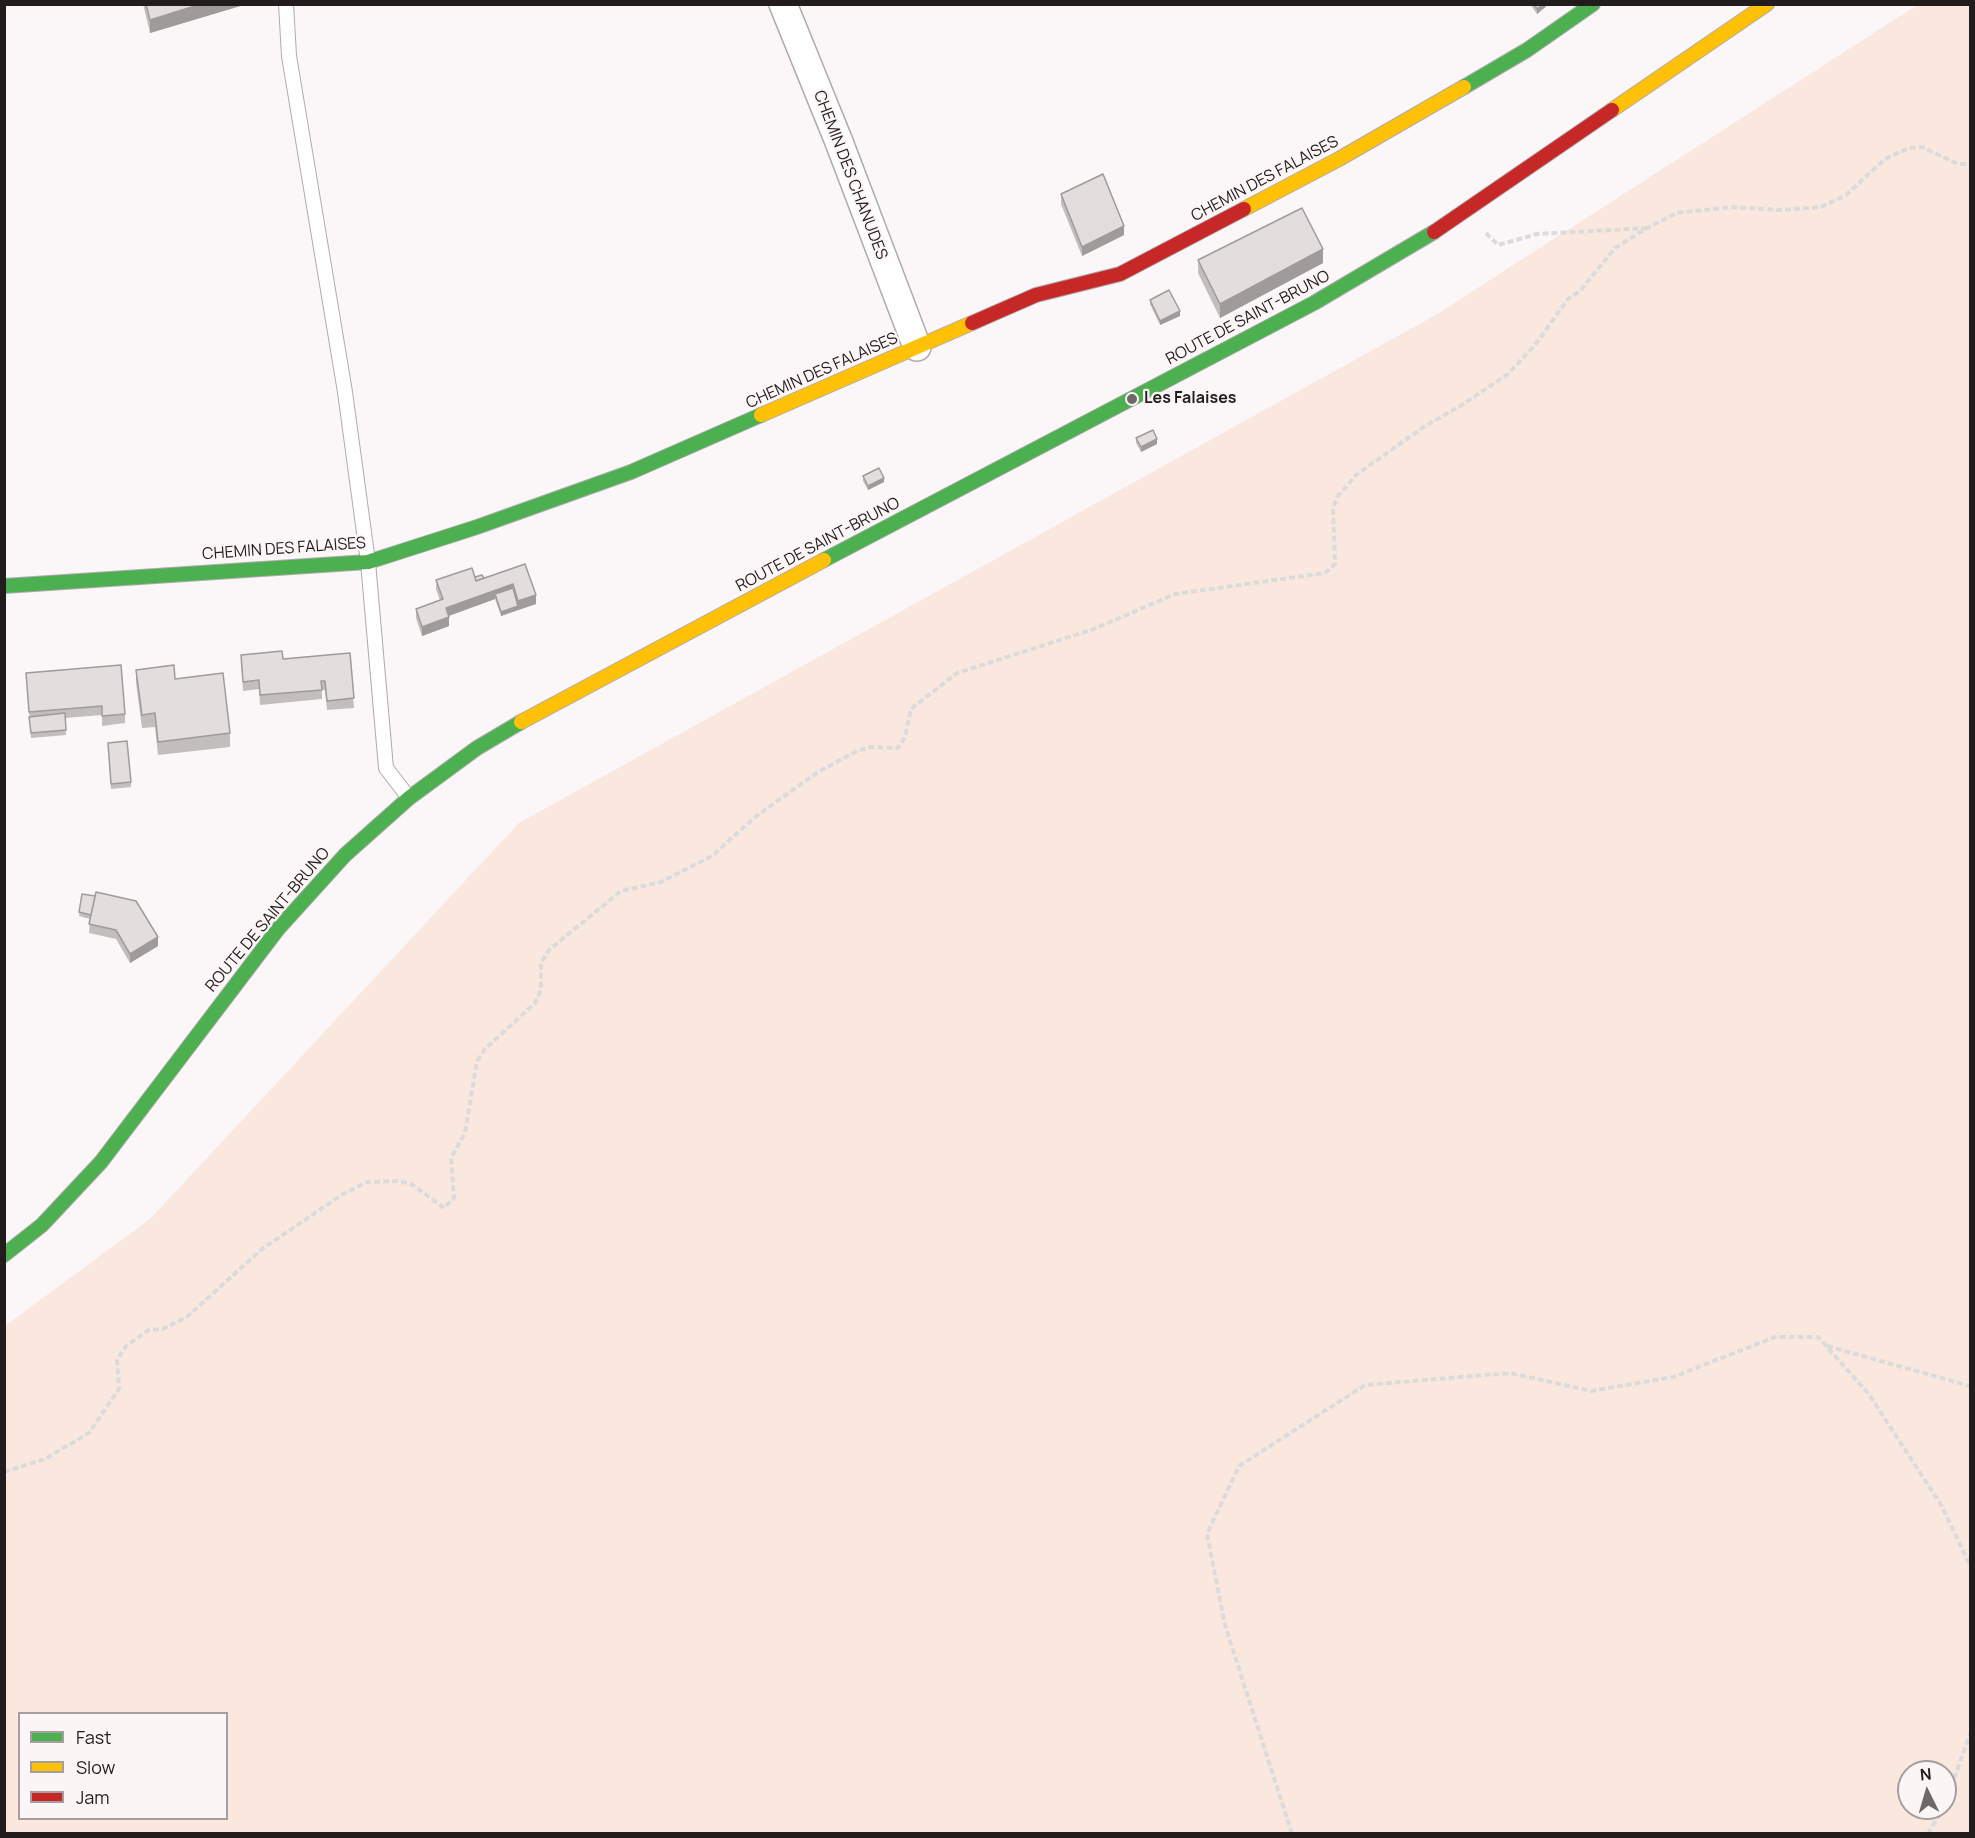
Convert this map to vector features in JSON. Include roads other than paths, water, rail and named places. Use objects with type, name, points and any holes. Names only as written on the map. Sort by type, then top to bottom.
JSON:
[{"type":"street","name":"CHEMIN DES CHANUDES","points":[[783,4],[839,142],[917,347]]},
{"type":"street","name":"CHEMIN DES FALAISES","points":[[4,586],[368,562],[477,527],[630,471],[1036,295],[1120,274],[1339,159],[1527,50],[1593,4]]},
{"type":"street","name":"ROUTE DE SAINT-BRUNO","points":[[4,1255],[42,1225],[101,1162],[224,997],[278,929],[345,855],[409,798],[477,748],[556,701],[1314,303],[1464,211],[1767,4]]},
{"type":"lane","points":[[286,4],[289,56],[345,392],[368,562],[386,768],[409,798]]},
{"type":"place","name":"Les Falaises","points":[[1132,399]]}]
